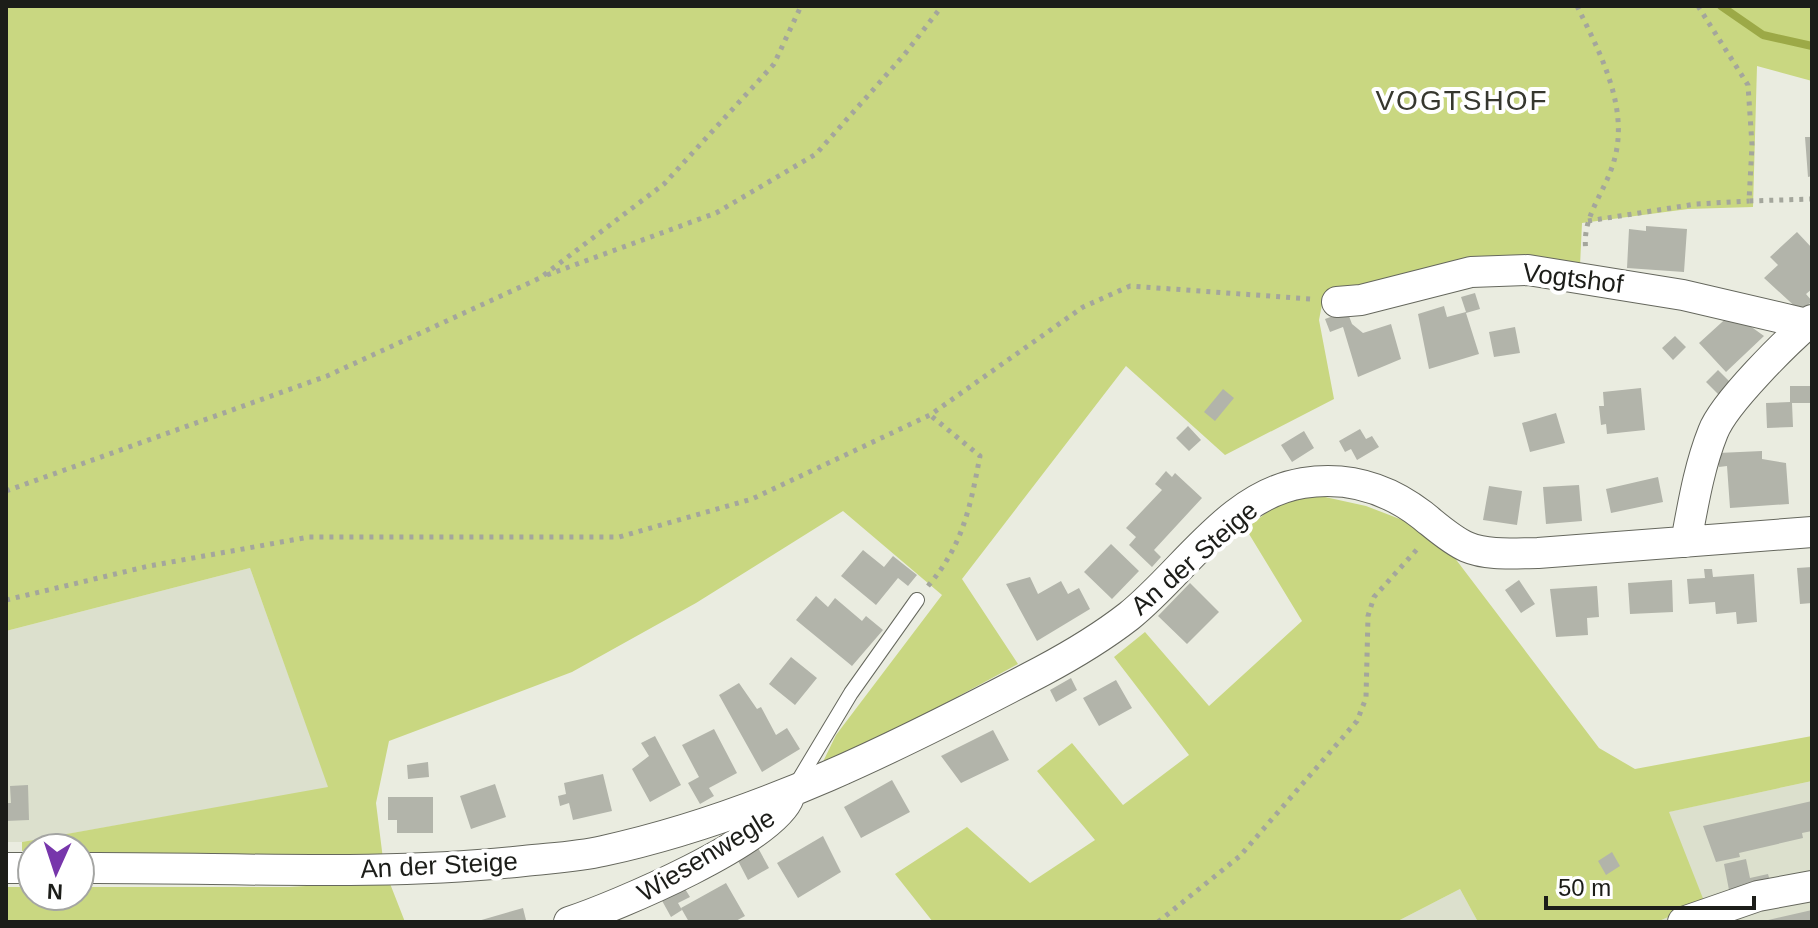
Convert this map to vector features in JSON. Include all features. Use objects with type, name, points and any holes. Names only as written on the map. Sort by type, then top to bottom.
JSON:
[{"type":"street","name":"Vogtshof","points":[[1337,302],[1361,300],[1471,272],[1528,270],[1733,305],[1810,323]]},
{"type":"street","points":[[1686,542],[1695,493],[1714,429],[1765,364],[1810,323]]},
{"type":"street","name":"An der Steige","points":[[96,868],[306,871],[465,867],[598,852],[691,830],[790,795],[1068,657],[1130,615],[1191,555],[1263,497],[1298,484],[1335,479],[1374,488],[1399,500],[1468,548],[1496,552],[1538,553],[1812,532]]},
{"type":"street","name":"Wiesenwegle","points":[[569,922],[624,904],[773,821],[785,808],[790,795]]},
{"type":"street","points":[[1683,922],[1758,896],[1812,886]]},
{"type":"lane","points":[[790,795],[851,693],[917,600]]},
{"type":"path","points":[[540,278],[664,184],[774,64],[801,6]]},
{"type":"path","points":[[6,491],[327,376],[540,278],[716,213],[816,154],[904,55],[942,6]]},
{"type":"path","points":[[1577,6],[1603,60],[1618,126],[1613,165],[1587,221],[1585,248],[1598,280]]},
{"type":"path","points":[[1698,6],[1748,85],[1752,145],[1749,201]]},
{"type":"path","points":[[1587,221],[1696,204],[1812,199]]},
{"type":"path","points":[[6,600],[149,566],[309,537],[619,537],[752,499],[930,415],[1083,307],[1130,286],[1203,289],[1337,302]]},
{"type":"path","points":[[917,600],[945,566],[967,521],[980,456],[930,415]]},
{"type":"path","points":[[1158,922],[1240,856],[1357,721],[1366,698],[1368,616],[1374,597],[1434,526]]},
{"type":"shaded area","points":[[250,568],[329,788],[79,832],[16,832],[16,842],[6,842],[6,631]]},
{"type":"shaded area","points":[[1812,781],[1812,922],[1657,922],[1703,901],[1668,812]]},
{"type":"shaded area","points":[[1460,889],[1478,922],[1396,922]]},
{"type":"green space","points":[[6,6],[1812,6],[1812,81],[1757,66],[1753,207],[1688,209],[1582,223],[1580,266],[1357,293],[1324,294],[1319,320],[1334,399],[1225,455],[1126,366],[962,579],[1018,664],[818,772],[836,735],[942,595],[843,511],[696,603],[572,672],[389,741],[376,803],[383,859],[96,852],[96,832],[78,832],[328,787],[250,568],[6,631]]},
{"type":"green space","points":[[1296,497],[1325,497],[1366,506],[1405,521],[1451,553],[1599,748],[1635,769],[1812,736],[1812,781],[1669,812],[1704,901],[1657,922],[1478,922],[1460,889],[1396,922],[933,922],[895,874],[967,827],[1030,883],[1095,840],[1037,771],[1072,743],[1123,805],[1189,755],[1114,657],[1145,632],[1209,706],[1302,621],[1246,529],[1277,504]]},
{"type":"green space","points":[[389,881],[405,922],[6,922],[6,887],[16,887],[16,912],[96,912],[96,887],[289,887]]},
{"type":"building","points":[[1805,137],[1812,137],[1812,176],[1808,177]]},
{"type":"building","points":[[1646,226],[1687,229],[1684,272],[1627,268],[1629,229],[1646,231]]},
{"type":"building","points":[[1797,232],[1812,248],[1812,289],[1806,294],[1812,301],[1801,312],[1764,278],[1778,265],[1770,257]]},
{"type":"building","points":[[1475,293],[1480,309],[1466,313],[1479,354],[1429,369],[1418,314],[1444,306],[1447,317],[1466,312],[1461,297]]},
{"type":"building","points":[[1347,311],[1352,324],[1363,333],[1391,324],[1401,359],[1358,377],[1343,327],[1330,332],[1325,319]]},
{"type":"building","points":[[1732,313],[1764,336],[1726,372],[1699,343]]},
{"type":"building","points":[[1515,327],[1520,353],[1494,357],[1489,332]]},
{"type":"building","points":[[1675,336],[1686,347],[1673,360],[1662,348]]},
{"type":"building","points":[[1718,370],[1737,389],[1725,401],[1706,382]]},
{"type":"building","points":[[1790,386],[1812,386],[1812,403],[1792,403],[1793,427],[1767,428],[1766,403],[1790,402]]},
{"type":"building","points":[[1641,388],[1645,430],[1607,434],[1606,424],[1601,425],[1599,406],[1604,406],[1603,392]]},
{"type":"building","points":[[1223,389],[1234,398],[1215,421],[1204,412]]},
{"type":"building","points":[[1556,413],[1565,443],[1530,452],[1522,423]]},
{"type":"building","points":[[1188,426],[1201,440],[1189,451],[1176,438]]},
{"type":"building","points":[[1360,429],[1366,439],[1372,436],[1379,447],[1357,460],[1351,449],[1345,452],[1339,441]]},
{"type":"building","points":[[1304,431],[1314,448],[1292,462],[1281,445]]},
{"type":"building","points":[[1762,451],[1762,459],[1786,463],[1789,504],[1730,508],[1727,466],[1719,467],[1718,453]]},
{"type":"building","points":[[1166,471],[1172,477],[1175,473],[1202,498],[1154,550],[1161,557],[1152,567],[1129,545],[1136,537],[1126,528],[1162,490],[1155,484]]},
{"type":"building","points":[[1658,477],[1663,502],[1611,513],[1606,489]]},
{"type":"building","points":[[1579,485],[1582,521],[1546,524],[1543,487]]},
{"type":"building","points":[[1489,486],[1522,491],[1517,525],[1483,520]]},
{"type":"building","points":[[1111,544],[1139,571],[1112,599],[1084,572]]},
{"type":"building","points":[[863,550],[884,567],[893,556],[917,575],[908,586],[898,578],[876,605],[841,576]]},
{"type":"building","points":[[1812,567],[1812,603],[1800,604],[1797,568]]},
{"type":"building","points":[[1704,569],[1712,569],[1713,577],[1754,574],[1757,622],[1737,624],[1736,612],[1716,614],[1715,602],[1689,604],[1687,579],[1705,578]]},
{"type":"building","points":[[1030,577],[1038,594],[1061,581],[1068,594],[1079,588],[1090,609],[1037,641],[1006,584]]},
{"type":"building","points":[[1519,580],[1535,604],[1521,613],[1505,590]]},
{"type":"building","points":[[1672,580],[1673,612],[1630,614],[1628,583]]},
{"type":"building","points":[[1190,583],[1219,612],[1187,644],[1158,616]]},
{"type":"building","points":[[1597,586],[1599,617],[1587,618],[1588,635],[1556,637],[1550,589]]},
{"type":"building","points":[[816,596],[828,607],[835,598],[862,621],[866,616],[883,630],[852,666],[796,620]]},
{"type":"building","points":[[791,657],[817,678],[795,705],[769,684]]},
{"type":"building","points":[[1071,678],[1077,690],[1056,702],[1050,690]]},
{"type":"building","points":[[1116,680],[1132,708],[1099,726],[1083,698]]},
{"type":"building","points":[[739,683],[757,709],[761,707],[776,735],[787,728],[800,749],[762,772],[719,695]]},
{"type":"building","points":[[714,729],[737,773],[709,788],[714,796],[700,804],[688,783],[699,777],[682,745]]},
{"type":"building","points":[[993,730],[1009,760],[961,783],[941,756]]},
{"type":"building","points":[[655,736],[681,785],[650,802],[632,769],[649,756],[641,743]]},
{"type":"building","points":[[428,762],[429,777],[408,779],[407,765]]},
{"type":"building","points":[[603,774],[612,811],[573,820],[569,803],[560,806],[558,796],[566,794],[564,783]]},
{"type":"building","points":[[892,780],[910,812],[861,838],[844,807]]},
{"type":"building","points":[[495,784],[506,817],[471,829],[460,796]]},
{"type":"building","points":[[28,785],[29,820],[6,821],[6,803],[11,803],[10,786]]},
{"type":"building","points":[[388,797],[433,797],[433,833],[397,833],[397,820],[388,820]]},
{"type":"building","points":[[1812,801],[1812,831],[1802,833],[1803,838],[1739,853],[1740,857],[1716,862],[1703,826]]},
{"type":"building","points":[[823,836],[841,872],[798,898],[777,863]]},
{"type":"building","points":[[757,846],[769,868],[748,880],[736,857]]},
{"type":"building","points":[[1612,852],[1620,866],[1606,875],[1598,861]]},
{"type":"building","points":[[1746,859],[1750,878],[1768,874],[1770,881],[1729,890],[1724,864]]},
{"type":"building","points":[[726,883],[745,916],[734,922],[689,922],[681,908]]},
{"type":"building","points":[[682,884],[690,897],[678,903],[682,910],[671,917],[660,897]]},
{"type":"building","points":[[523,908],[526,920],[478,922],[478,921]]},
{"type":"building","points":[[1812,910],[1812,922],[1764,922],[1764,921]]},
{"type":"waterway","points":[[1721,6],[1763,35],[1812,46]]},
{"type":"district","name":"VOGTSHOF","points":[[1462,100]]}]
